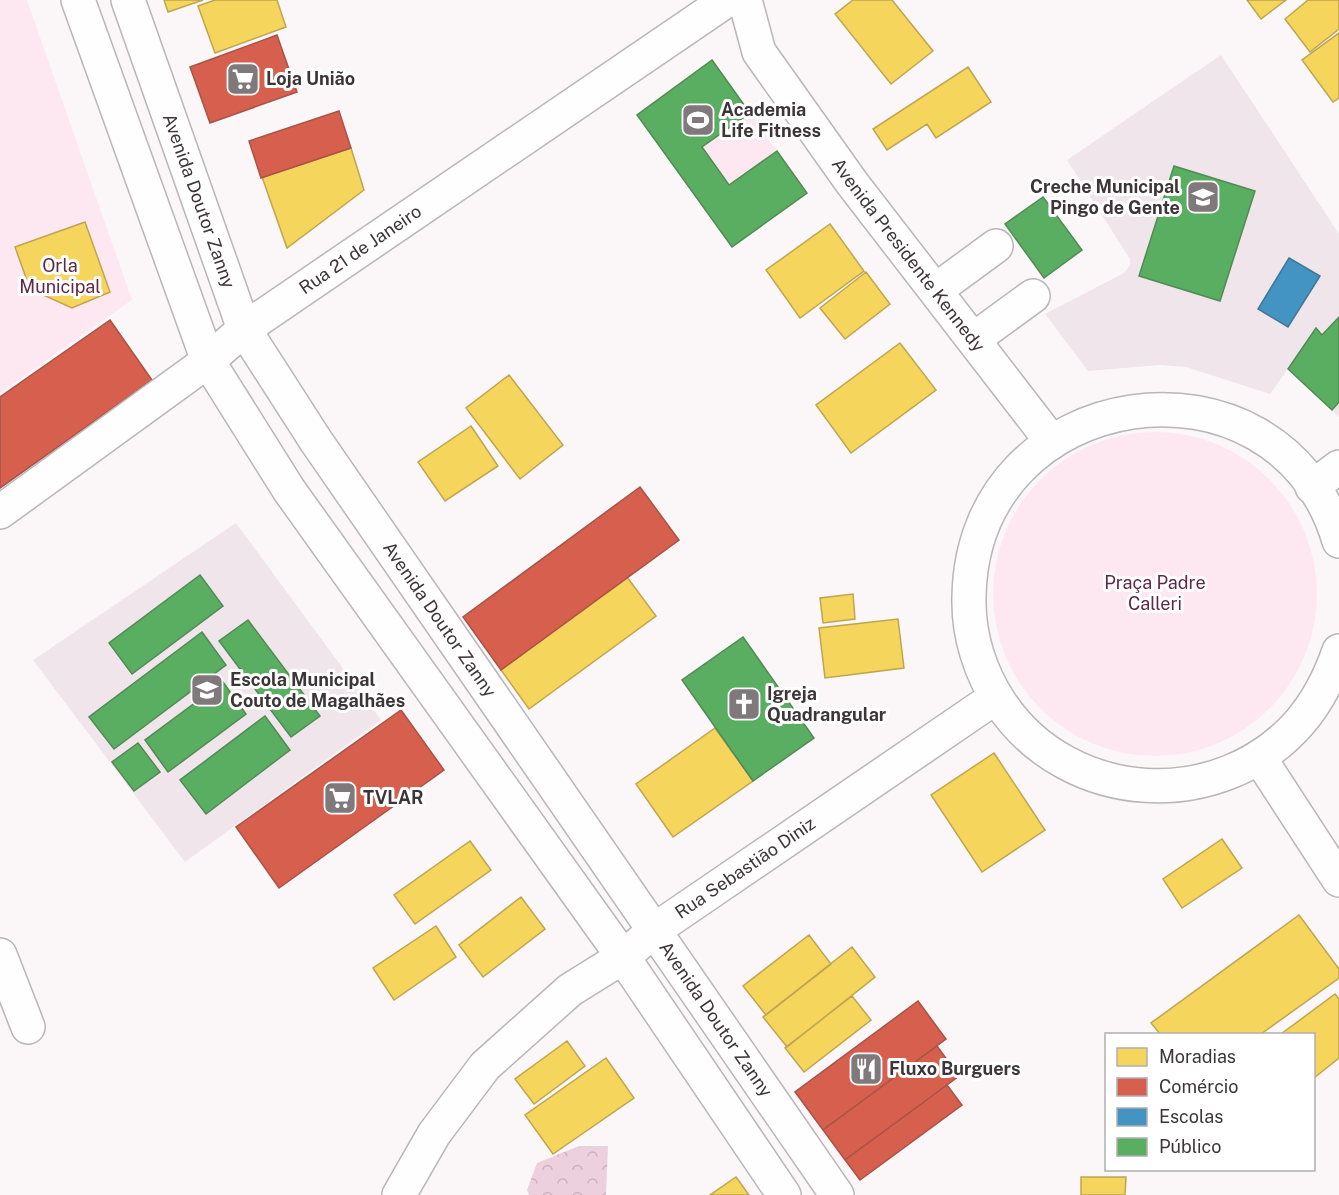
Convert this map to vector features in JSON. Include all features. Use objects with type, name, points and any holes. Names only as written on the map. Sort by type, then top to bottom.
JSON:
[{"type":"street","points":[[78,0],[208,361],[290,490],[623,957],[784,1195]]},
{"type":"street","name":"Avenida Doutor Zanny","points":[[128,0],[244,329],[316,441],[656,929],[837,1195]]},
{"type":"street","name":"Rua 21 de Janeiro","points":[[0,512],[208,361],[244,329],[727,0]]},
{"type":"street","name":"Avenida Presidente Kennedy","points":[[744,0],[759,52],[852,183],[1052,442]]},
{"type":"street","points":[[936,290],[996,246]]},
{"type":"street","points":[[974,339],[1033,296]]},
{"type":"street","points":[[1339,541],[1330,518],[1312,487],[1296,467],[1255,435],[1208,415],[1182,410],[1148,409],[1114,414],[1093,420],[1052,442],[1023,466],[1000,495],[982,528],[972,564],[969,598],[972,633],[981,666],[996,697],[1017,725],[1042,748],[1079,770],[1114,782],[1148,787],[1194,783],[1216,777],[1259,758],[1300,722],[1329,677],[1339,651]]},
{"type":"street","points":[[1312,487],[1339,467]]},
{"type":"street","name":"Rua Sebastião Diniz","points":[[399,1195],[434,1134],[485,1066],[570,990],[623,957],[656,929],[996,697]]},
{"type":"street","points":[[1259,758],[1339,880]]},
{"type":"street","points":[[0,955],[28,1027]]},
{"type":"shaded area","name":"Creche Municipal Pingo de Gente","points":[[1221,55],[1339,234],[1339,417],[1288,369],[1270,394],[1186,367],[1160,365],[1088,371],[1045,314],[1124,273],[1130,265],[1130,259],[1067,160]]},
{"type":"shaded area","name":"Escola Municipal Couto de Magalhães","points":[[236,523],[381,720],[185,862],[33,660]]},
{"type":"green space","name":"Orla Municipal","points":[[0,0],[27,0],[132,300],[0,393]]},
{"type":"green space","points":[[750,113],[777,151],[729,185],[702,148]]},
{"type":"green space","name":"Praça Padre Calleri","points":[[1155,432],[1187,435],[1231,451],[1258,469],[1280,491],[1298,518],[1310,547],[1317,594],[1314,626],[1298,670],[1280,697],[1258,719],[1231,737],[1202,749],[1155,756],[1123,753],[1079,737],[1052,719],[1030,697],[1012,670],[1000,641],[993,594],[996,562],[1012,518],[1030,491],[1052,469],[1079,451],[1108,439]]},
{"type":"green space","points":[[579,1146],[608,1146],[606,1195],[529,1195],[527,1190],[537,1163]]},
{"type":"building: Moradias","points":[[164,0],[203,0],[168,12]]},
{"type":"building: Moradias","points":[[215,0],[277,0],[286,27],[215,53],[198,6]]},
{"type":"building: Moradias","points":[[853,0],[892,0],[933,51],[891,84],[835,14]]},
{"type":"building: Moradias","points":[[1247,0],[1286,0],[1261,19]]},
{"type":"building: Moradias","points":[[1308,0],[1339,0],[1339,29],[1310,52],[1285,19]]},
{"type":"building: Moradias","points":[[1339,33],[1339,98],[1333,102],[1302,60]]},
{"type":"building: Moradias","points":[[968,67],[991,102],[936,138],[927,124],[887,150],[873,129]]},
{"type":"building: Moradias","points":[[351,148],[364,190],[287,248],[262,177]]},
{"type":"building: Moradias","points":[[85,222],[110,292],[72,308],[30,289],[15,247]]},
{"type":"building: Moradias","points":[[830,224],[864,271],[800,318],[766,270]]},
{"type":"building: Moradias","points":[[866,272],[890,304],[845,339],[820,308]]},
{"type":"building: Moradias","points":[[900,343],[936,390],[851,453],[816,405]]},
{"type":"building: Moradias","points":[[509,375],[563,445],[520,479],[466,408]]},
{"type":"building: Moradias","points":[[471,426],[498,466],[445,501],[418,462]]},
{"type":"building: Moradias","points":[[627,577],[656,616],[529,709],[501,670]]},
{"type":"building: Moradias","points":[[853,594],[855,619],[823,623],[820,598]]},
{"type":"building: Moradias","points":[[898,619],[904,668],[825,678],[819,628]]},
{"type":"building: Moradias","points":[[715,728],[753,781],[673,837],[636,784]]},
{"type":"building: Moradias","points":[[994,753],[1045,830],[982,872],[931,795]]},
{"type":"building: Moradias","points":[[1222,839],[1242,868],[1182,908],[1163,879]]},
{"type":"building: Moradias","points":[[470,841],[491,870],[415,924],[394,895]]},
{"type":"building: Moradias","points":[[521,897],[545,929],[483,977],[459,945]]},
{"type":"building: Moradias","points":[[1299,915],[1339,969],[1339,978],[1262,1033],[1159,1033],[1151,1023]]},
{"type":"building: Moradias","points":[[436,926],[456,957],[394,1000],[373,968]]},
{"type":"building: Moradias","points":[[809,935],[831,964],[766,1015],[743,986]]},
{"type":"building: Moradias","points":[[852,947],[875,977],[787,1047],[763,1017]]},
{"type":"building: Moradias","points":[[1335,994],[1339,999],[1339,1058],[1315,1077],[1315,1033],[1282,1033]]},
{"type":"building: Moradias","points":[[852,996],[871,1020],[804,1072],[785,1048]]},
{"type":"building: Moradias","points":[[567,1041],[585,1066],[534,1104],[515,1079]]},
{"type":"building: Moradias","points":[[606,1058],[634,1098],[553,1154],[525,1115]]},
{"type":"building: Moradias","points":[[736,1177],[749,1195],[710,1195]]},
{"type":"building: Moradias","points":[[1081,1177],[1126,1177],[1125,1195],[1081,1195]]},
{"type":"building: Comércio","name":"Loja União","points":[[277,35],[297,92],[210,123],[190,67]]},
{"type":"building: Comércio","points":[[339,111],[351,148],[261,178],[249,141]]},
{"type":"building: Comércio","points":[[110,320],[152,380],[0,488],[0,397]]},
{"type":"building: Comércio","points":[[640,487],[679,540],[501,670],[463,617]]},
{"type":"building: Comércio","name":"TVLAR","points":[[401,710],[444,770],[279,888],[236,827]]},
{"type":"building: Comércio","name":"Fluxo Burguers","points":[[918,1001],[946,1039],[823,1130],[795,1092]]},
{"type":"building: Comércio","points":[[937,1046],[959,1076],[845,1160],[823,1130]]},
{"type":"building: Comércio","points":[[947,1085],[962,1105],[860,1180],[845,1160]]},
{"type":"building: Escolas","points":[[1289,258],[1320,276],[1288,327],[1258,309]]},
{"type":"building: Público","points":[[712,60],[750,113],[702,147],[729,185],[777,151],[807,193],[732,247],[637,115]]},
{"type":"building: Público","points":[[1174,166],[1255,191],[1220,301],[1139,276]]},
{"type":"building: Público","points":[[1043,197],[1082,250],[1044,278],[1005,224]]},
{"type":"building: Público","points":[[1339,317],[1339,402],[1332,410],[1288,369],[1316,328],[1322,335]]},
{"type":"building: Público","points":[[200,575],[223,606],[132,674],[109,643]]},
{"type":"building: Público","points":[[248,620],[320,716],[291,737],[219,641]]},
{"type":"building: Público","points":[[202,632],[226,665],[114,749],[89,717]]},
{"type":"building: Público","name":"Igreja Quadrangular","points":[[743,637],[814,738],[753,781],[682,680]]},
{"type":"building: Público","points":[[223,682],[246,714],[168,772],[145,740]]},
{"type":"building: Público","points":[[265,716],[290,750],[206,814],[180,780]]},
{"type":"building: Público","points":[[138,743],[160,772],[134,791],[112,762]]},
{"type":"place","name":"Loja União","points":[[243,79]]},
{"type":"place","name":"Academia Life Fitness","points":[[698,120]]},
{"type":"place","name":"Creche Municipal Pingo de Gente","points":[[1203,197]]},
{"type":"place","name":"Escola Municipal Couto de Magalhães","points":[[207,690]]},
{"type":"place","name":"Igreja Quadrangular","points":[[744,704]]},
{"type":"place","name":"TVLAR","points":[[340,798]]},
{"type":"place","name":"Fluxo Burguers","points":[[866,1069]]}]
